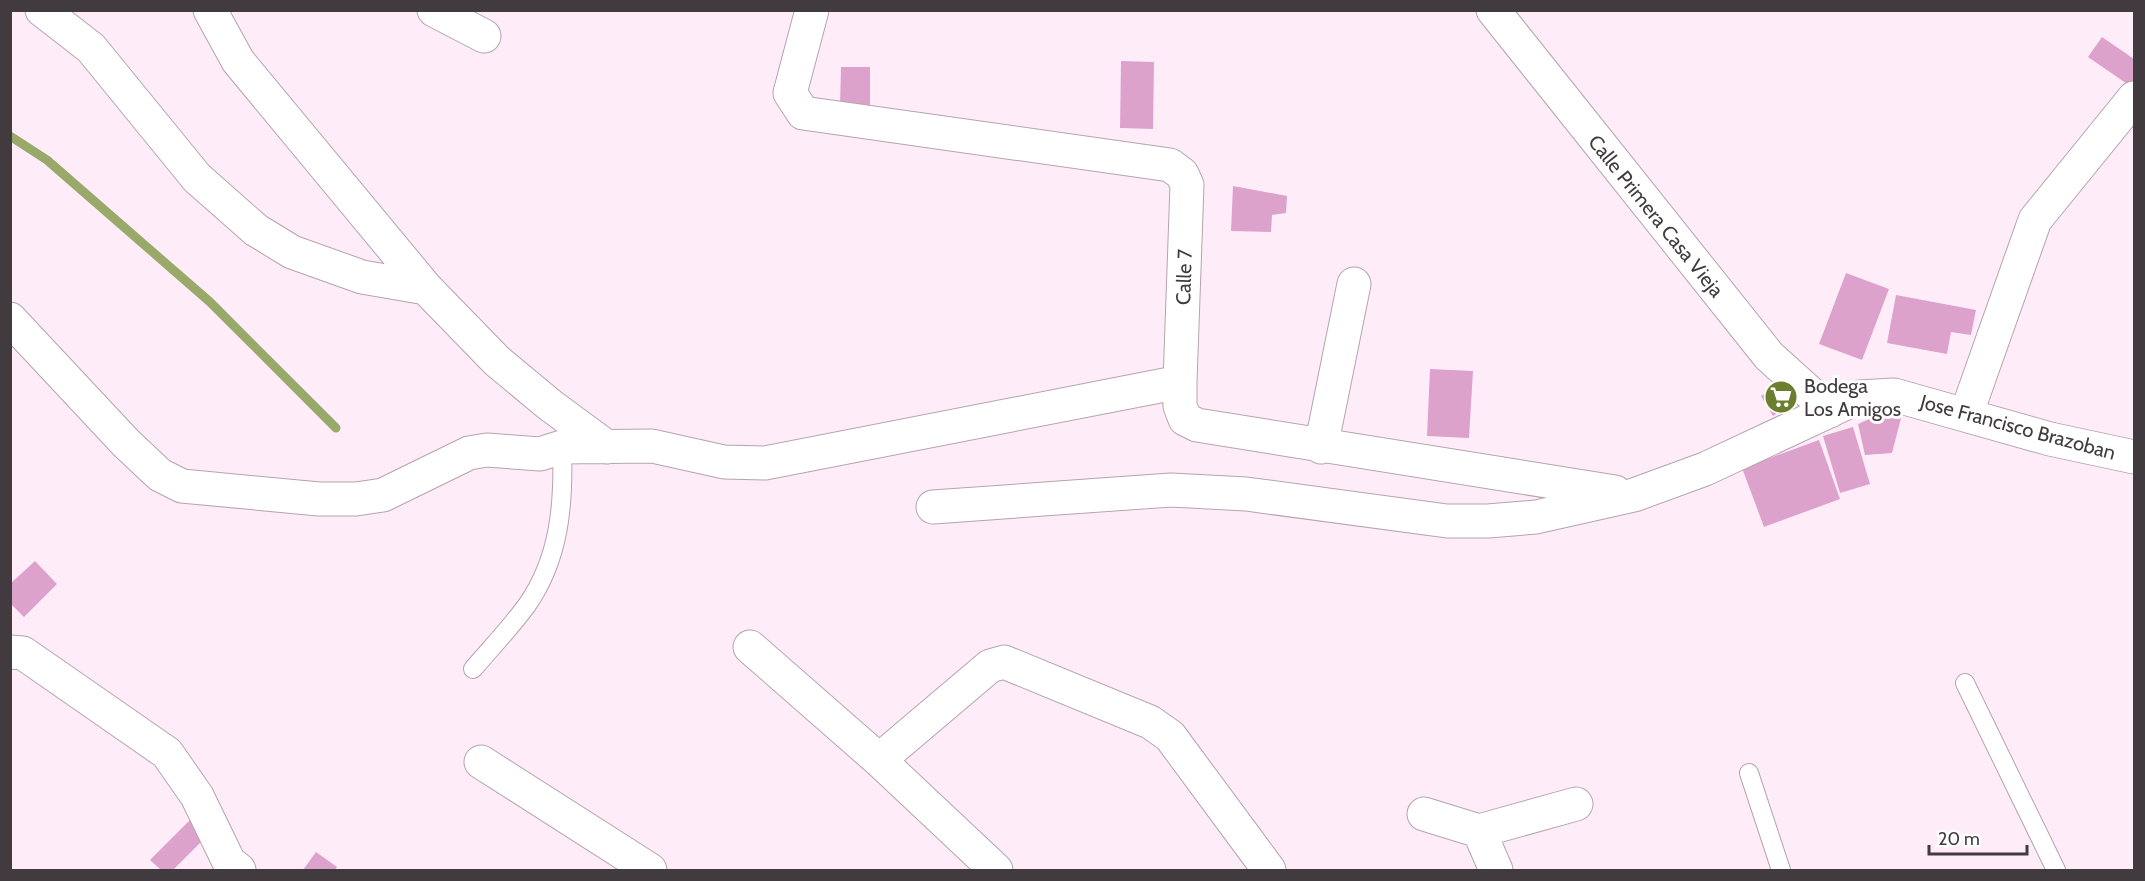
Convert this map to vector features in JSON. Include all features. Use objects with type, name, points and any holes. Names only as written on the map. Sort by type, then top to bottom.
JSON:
[{"type":"street","points":[[42,10],[91,48],[197,178],[256,230],[292,252],[362,277],[426,288]]},
{"type":"street","points":[[210,10],[238,61],[426,288],[498,361],[550,405],[607,447]]},
{"type":"street","points":[[434,10],[484,36]]},
{"type":"street","name":"Calle 7","points":[[812,10],[790,93],[795,104],[803,113],[1170,165],[1182,174],[1187,185],[1180,382],[1180,406],[1185,419],[1197,425],[1321,447],[1634,495]]},
{"type":"street","name":"Calle Primera Casa Vieja","points":[[1493,10],[1680,248],[1769,356],[1830,411]]},
{"type":"street","points":[[1966,415],[2035,220],[2134,98]]},
{"type":"street","points":[[1321,447],[1354,284]]},
{"type":"street","points":[[10,319],[126,443],[160,475],[182,486],[319,499],[356,499],[383,495],[469,453],[487,450],[540,454],[562,447],[652,446],[724,462],[765,463],[1180,382]]},
{"type":"street","name":"Jose Francisco Brazoban","points":[[933,507],[1171,490],[1246,494],[1447,521],[1488,521],[1536,517],[1634,495],[1705,470],[1859,397],[1894,395],[2050,439],[2134,457]]},
{"type":"street","points":[[750,647],[879,760],[996,870]]},
{"type":"street","points":[[10,652],[23,653],[167,753],[197,796],[229,862],[239,870]]},
{"type":"street","points":[[879,760],[990,666],[1004,662],[1150,722],[1170,736],[1269,870]]},
{"type":"street","points":[[481,762],[650,870]]},
{"type":"street","points":[[1424,814],[1479,831],[1576,804]]},
{"type":"street","points":[[1479,831],[1496,870]]},
{"type":"lane","points":[[473,669],[527,605],[547,570],[560,524],[562,447]]},
{"type":"lane","points":[[1965,683],[2056,870]]},
{"type":"lane","points":[[1749,773],[1781,870]]},
{"type":"building","points":[[2102,37],[2134,59],[2133,88],[2088,57]]},
{"type":"building","points":[[1121,61],[1154,62],[1153,129],[1120,128]]},
{"type":"building","points":[[841,67],[870,67],[870,107],[840,106]]},
{"type":"building","points":[[1233,186],[1287,196],[1286,213],[1272,215],[1271,232],[1231,231]]},
{"type":"building","points":[[1846,273],[1889,289],[1862,360],[1819,344]]},
{"type":"building","points":[[1896,295],[1976,310],[1971,335],[1951,332],[1947,354],[1887,343]]},
{"type":"building","points":[[1430,369],[1473,371],[1469,438],[1427,436]]},
{"type":"building","name":"Bodega Los Amigos","points":[[1789,379],[1801,398],[1773,416],[1761,396]]},
{"type":"building","points":[[1905,403],[1892,453],[1865,455],[1858,424]]},
{"type":"building","points":[[1853,427],[1870,484],[1840,493],[1823,436]]},
{"type":"building","points":[[1819,440],[1840,499],[1764,527],[1742,468]]},
{"type":"building","points":[[35,561],[57,584],[24,617],[10,603],[10,584]]},
{"type":"building","points":[[192,818],[208,835],[173,870],[161,870],[150,860]]},
{"type":"building","points":[[316,852],[337,867],[335,870],[303,870]]},
{"type":"waterway","points":[[10,136],[47,160],[210,302],[336,428]]},
{"type":"place","name":"Bodega Los Amigos","points":[[1781,397]]}]
